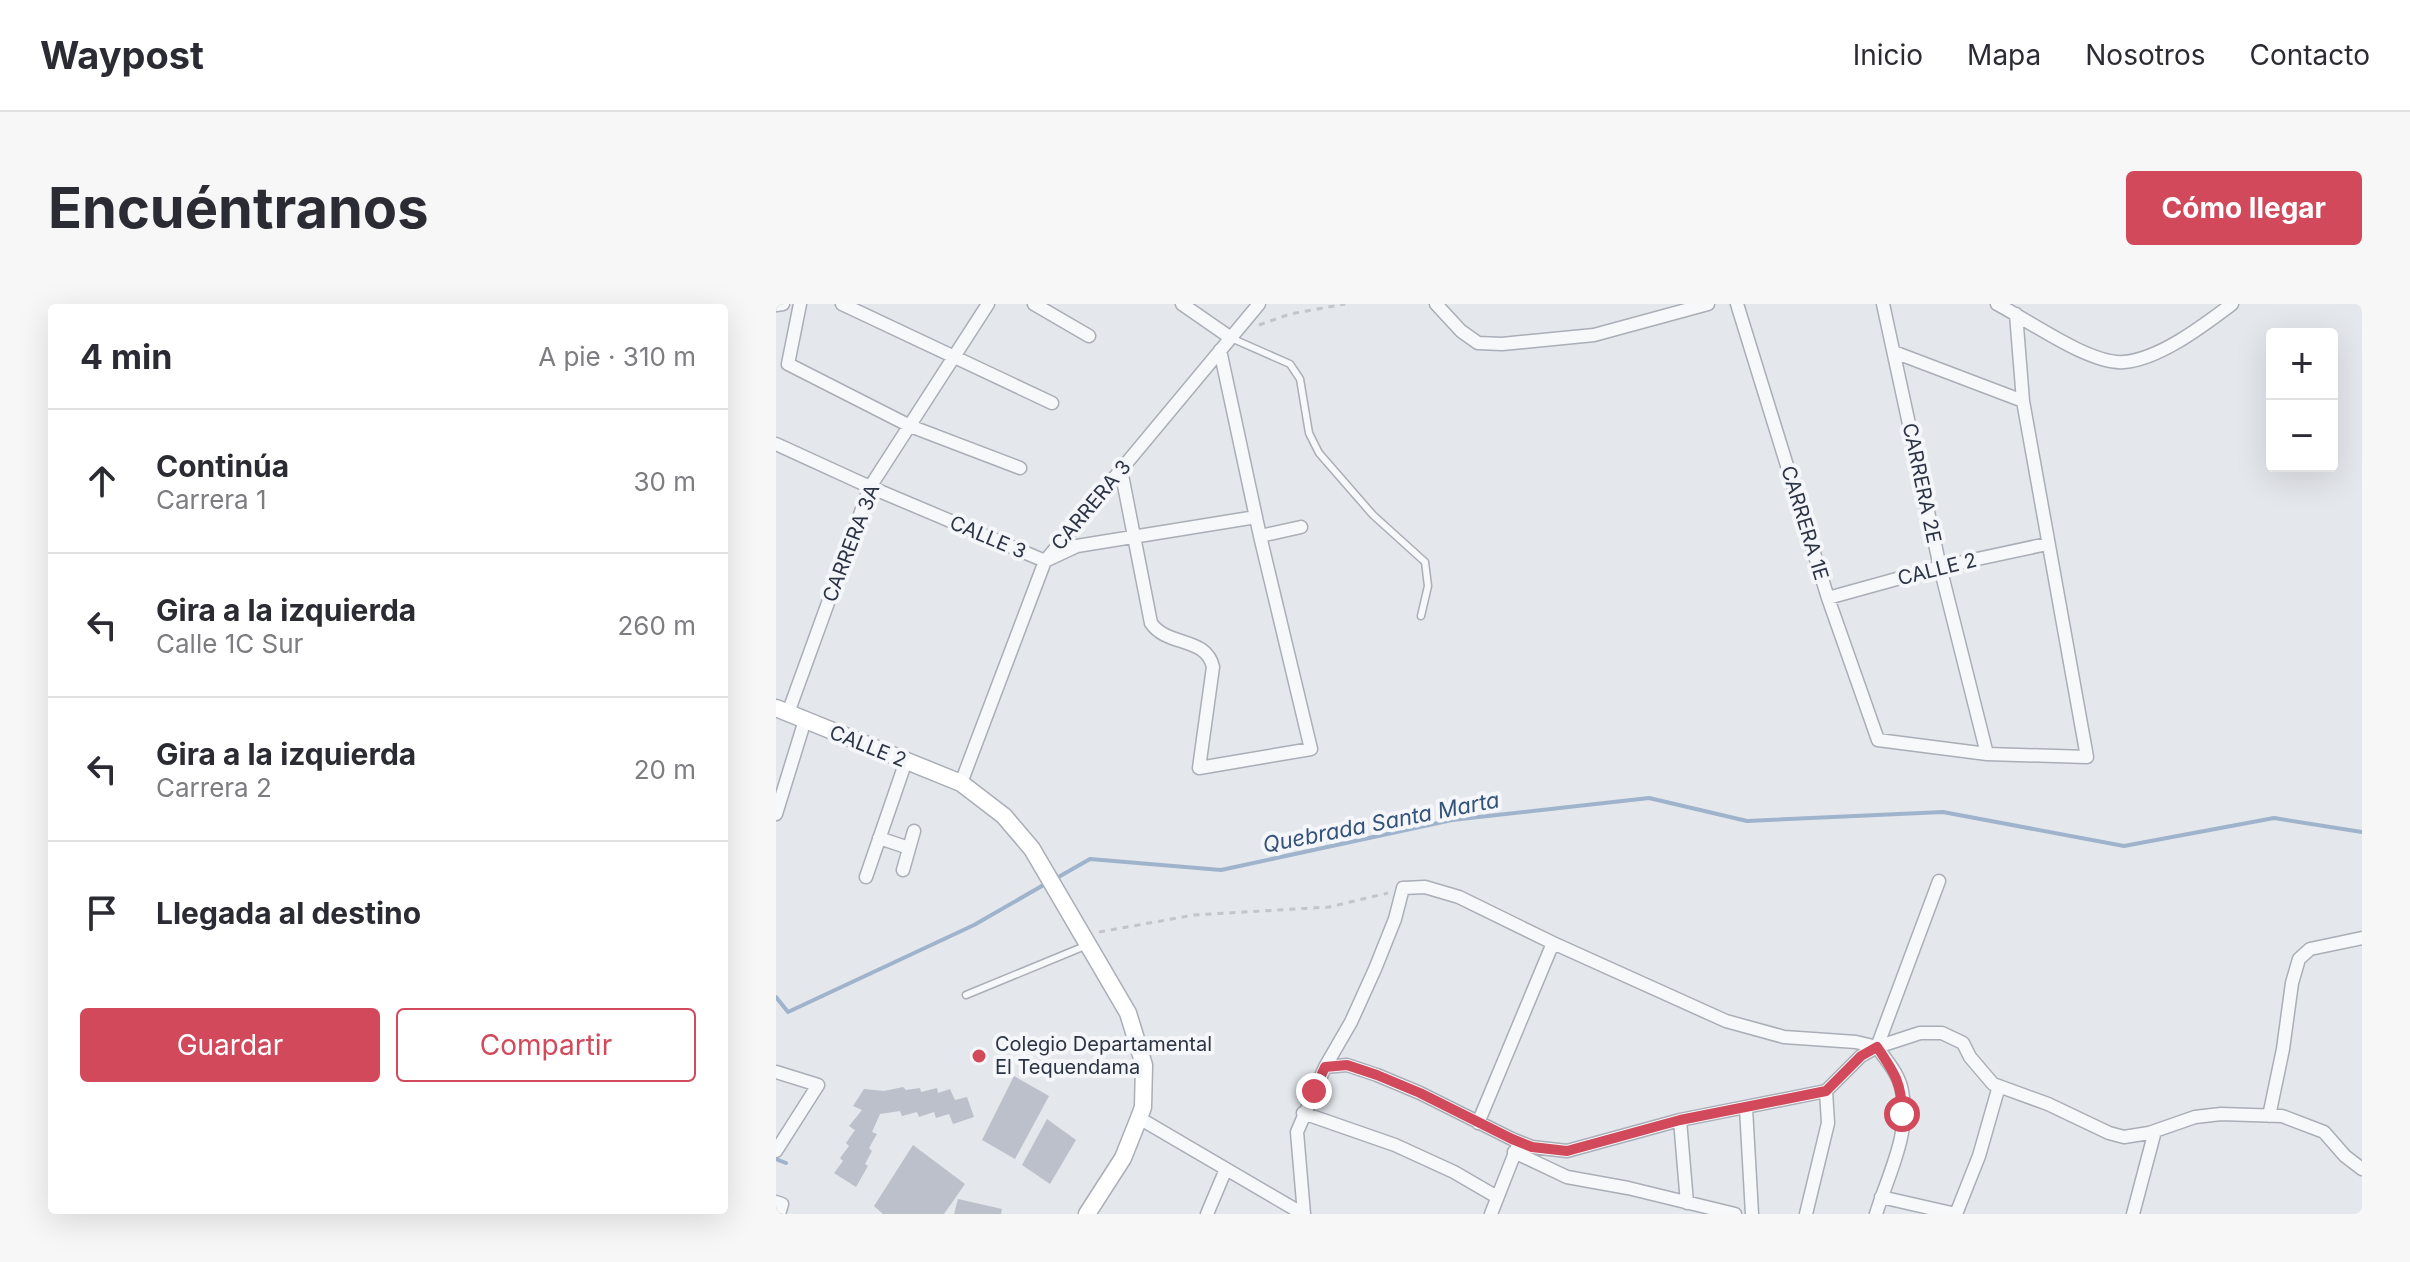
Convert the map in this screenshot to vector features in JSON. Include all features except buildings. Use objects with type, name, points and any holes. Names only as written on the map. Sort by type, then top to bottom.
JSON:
[{"type":"main road","name":"CALLE 2","points":[[782,710],[961,783],[1004,816],[1032,849],[1128,1013],[1144,1065],[1143,1107],[1139,1118],[1123,1158],[1087,1214]]},
{"type":"street","points":[[776,305],[783,304]]},
{"type":"street","points":[[800,304],[788,364],[910,426],[1020,468]]},
{"type":"street","points":[[842,304],[1052,403]]},
{"type":"street","name":"CARRERA 3A","points":[[782,710],[870,487],[988,304]]},
{"type":"street","points":[[1034,304],[1089,336]]},
{"type":"street","points":[[1182,304],[1233,336]]},
{"type":"street","name":"CARRERA 3","points":[[961,783],[1045,561],[1259,304]]},
{"type":"street","points":[[1436,304],[1461,331],[1478,343],[1502,344],[1594,335],[1708,304]]},
{"type":"street","name":"CARRERA 1E","points":[[1737,304],[1828,598],[1878,740],[1987,754]]},
{"type":"street","name":"CARRERA 2E","points":[[1883,304],[1940,567],[1987,754]]},
{"type":"street","points":[[1997,304],[2079,351],[2123,363],[2161,350],[2232,304]]},
{"type":"street","points":[[1987,754],[2087,757],[2023,401],[2016,314]]},
{"type":"street","points":[[1121,470],[1151,623],[1167,636],[1203,648],[1211,658],[1213,667],[1199,768],[1311,749],[1220,350]]},
{"type":"street","points":[[1894,352],[2023,401]]},
{"type":"street","name":"CALLE 3","points":[[776,444],[1045,561],[1077,546],[1256,517]]},
{"type":"street","points":[[1260,536],[1301,527]]},
{"type":"street","name":"CALLE 2","points":[[1828,598],[1940,567],[2047,544]]},
{"type":"street","points":[[776,814],[805,720]]},
{"type":"street","points":[[866,877],[906,761]]},
{"type":"street","points":[[903,870],[914,831]]},
{"type":"street","points":[[879,838],[909,848]]},
{"type":"street","points":[[1877,1047],[1939,881]]},
{"type":"street","points":[[1304,1214],[1297,1132],[1303,1113],[1375,969],[1395,919],[1403,888],[1425,887],[1459,897],[1726,1021],[1772,1035],[1856,1042],[1877,1047],[1896,1075],[1902,1091],[1902,1132],[1876,1214]]},
{"type":"street","points":[[2269,1116],[2299,959],[2310,949],[2362,938]]},
{"type":"street","points":[[1478,1123],[1553,943]]},
{"type":"street","points":[[1517,1147],[1567,1151],[1680,1120],[1826,1091],[1861,1056],[1877,1047],[1920,1033],[1942,1033],[1963,1043],[1981,1072],[1993,1084],[2048,1104],[2109,1133],[2124,1137],[2155,1131],[2195,1117],[2221,1114],[2282,1116],[2324,1132],[2345,1156],[2362,1169]]},
{"type":"street","points":[[1325,1067],[1347,1065],[1420,1093],[1478,1123],[1567,1177],[1735,1214]]},
{"type":"street","points":[[776,1072],[818,1085],[776,1151]]},
{"type":"street","points":[[1881,1197],[1956,1214],[1979,1156],[1999,1086]]},
{"type":"street","points":[[1806,1214],[1828,1123],[1826,1091]]},
{"type":"street","points":[[1746,1108],[1752,1214]]},
{"type":"street","points":[[1303,1113],[1395,1145],[1454,1172],[1497,1197]]},
{"type":"street","points":[[1139,1118],[1304,1214]]},
{"type":"street","points":[[1680,1120],[1687,1203]]},
{"type":"street","points":[[2133,1214],[2155,1131]]},
{"type":"street","points":[[1491,1214],[1517,1147]]},
{"type":"street","points":[[1207,1214],[1226,1169]]},
{"type":"lane","points":[[1233,336],[1290,364],[1300,379],[1309,433],[1319,453],[1373,515],[1425,562],[1428,586],[1421,616]]},
{"type":"lane","points":[[966,995],[1086,940]]},
{"type":"path","points":[[1233,336],[1290,314],[1345,304]]},
{"type":"path","points":[[1086,940],[1194,915],[1329,907],[1403,888]]},
{"type":"waterway","name":"Quebrada Santa Marta","points":[[1055,879],[1090,859],[1221,870],[1452,820],[1649,798],[1747,821],[1943,812],[2124,846],[2274,818],[2362,832]]},
{"type":"waterway","name":"Quebrada Santa Marta","points":[[776,997],[788,1012],[974,925],[1047,883]]},
{"type":"waterway","points":[[776,1159],[786,1163]]},
{"type":"place","name":"Colegio Departamental El Tequendama","points":[[979,1056]]},
{"type":"route","points":[[1314,1091],[1325,1067],[1347,1065],[1420,1093],[1532,1147],[1567,1151],[1680,1120],[1826,1091],[1861,1056],[1877,1047],[1896,1075],[1902,1091],[1902,1114]]}]
